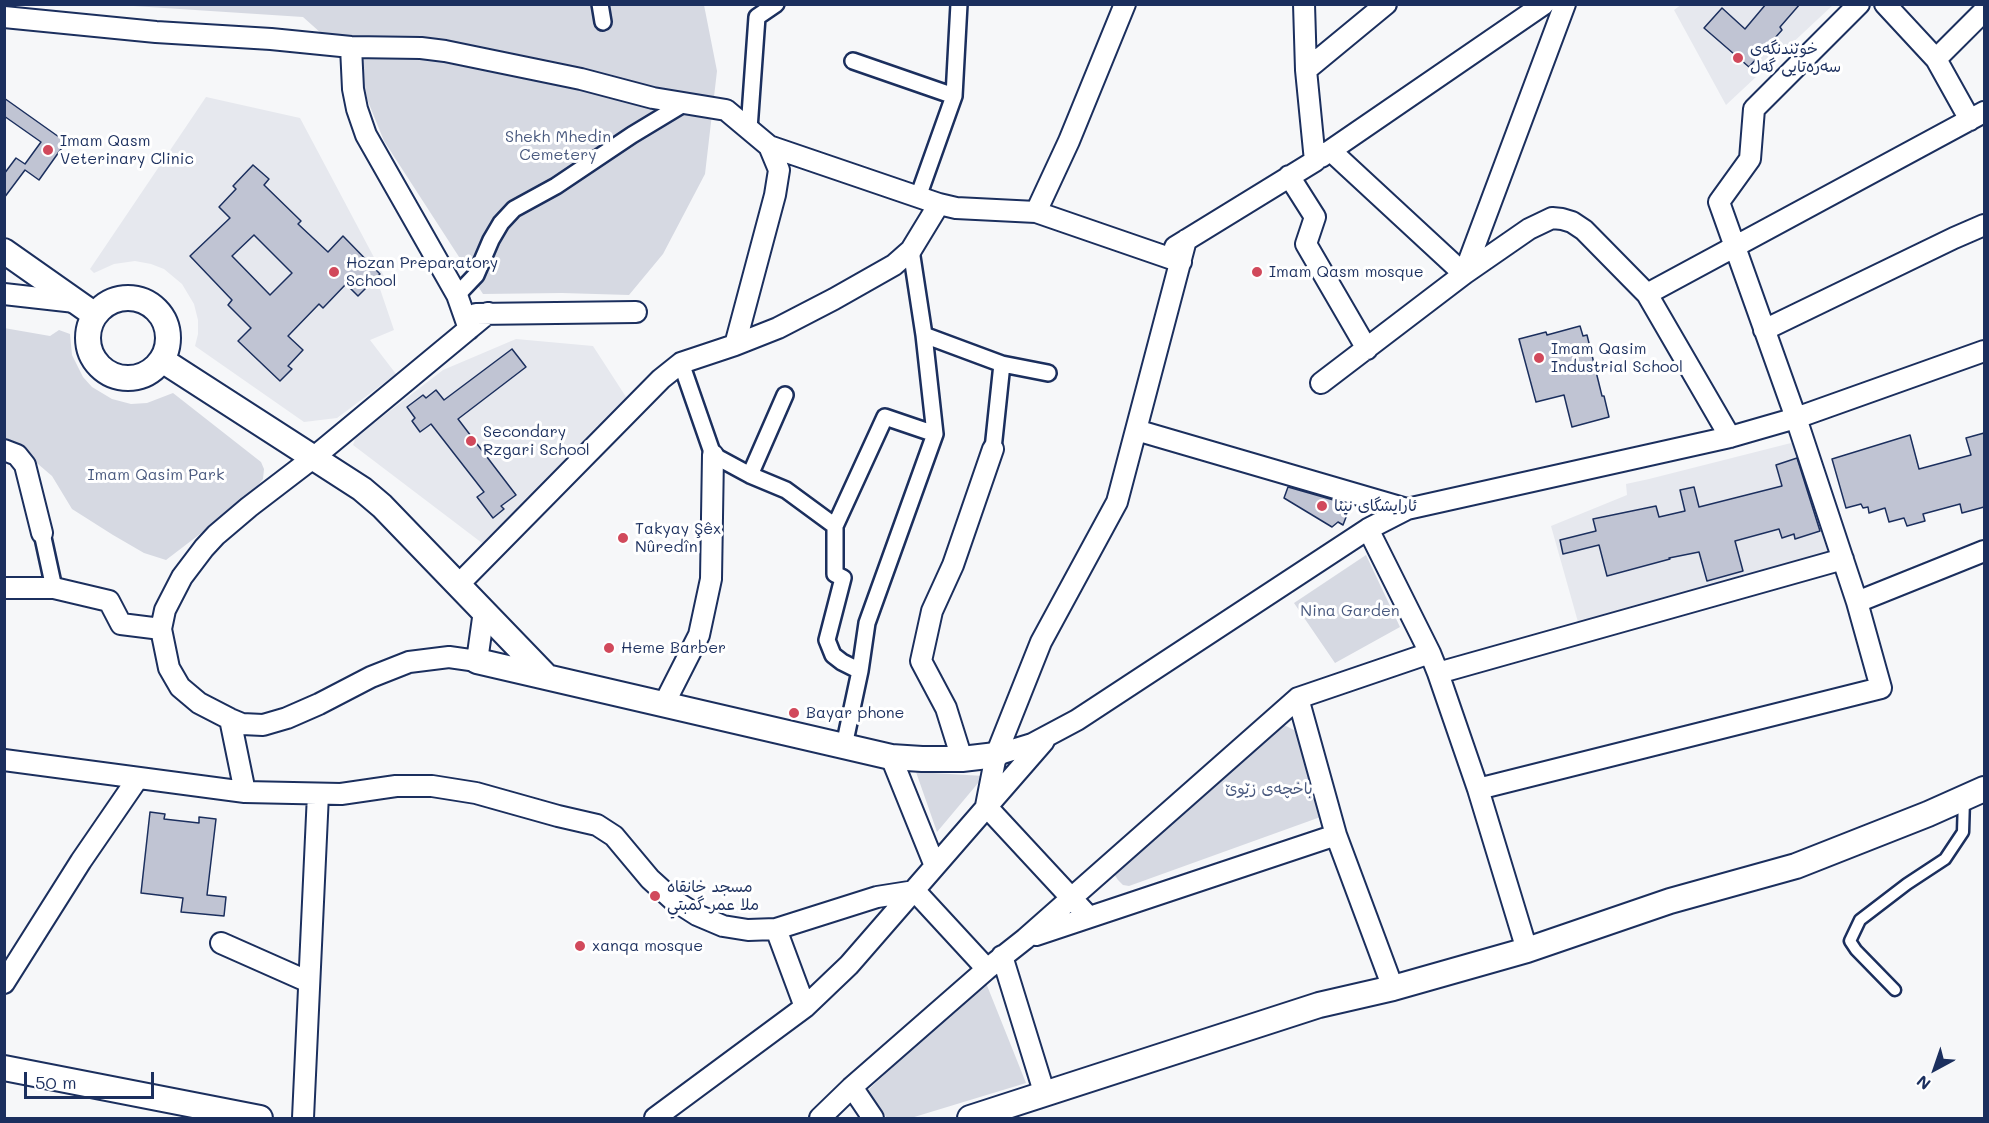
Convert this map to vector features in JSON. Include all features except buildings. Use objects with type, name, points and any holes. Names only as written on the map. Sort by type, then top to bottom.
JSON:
[{"type":"street","points":[[600,4],[603,22]]},
{"type":"street","points":[[749,129],[757,11],[776,4]]},
{"type":"street","points":[[918,197],[954,96],[959,4]]},
{"type":"street","points":[[1036,212],[1069,141],[1125,4]]},
{"type":"street","points":[[1304,4],[1306,70],[1323,156],[1464,274]]},
{"type":"street","points":[[1306,70],[1386,4]]},
{"type":"street","points":[[986,806],[996,755],[1041,642],[1117,502],[1136,430],[1171,259],[1186,240],[1323,156],[1544,4]]},
{"type":"street","points":[[1464,274],[1565,4]]},
{"type":"street","points":[[1478,789],[1881,688],[1857,602],[1796,418],[1719,202],[1750,159],[1754,109],[1859,4]]},
{"type":"street","points":[[1647,294],[1977,116],[1936,59],[1885,4]]},
{"type":"street","points":[[1936,59],[1984,11]]},
{"type":"street","points":[[4,17],[98,27],[351,47],[421,48],[581,79],[653,98],[726,110],[769,146],[939,204],[956,208],[1036,212],[1171,259]]},
{"type":"street","points":[[351,47],[353,89],[366,135],[457,295],[467,322]]},
{"type":"street","points":[[853,61],[954,96]]},
{"type":"street","points":[[457,295],[476,275],[491,240],[501,223],[514,209],[556,186],[632,135],[686,103]]},
{"type":"street","points":[[735,345],[776,195],[779,170],[769,146]]},
{"type":"street","points":[[1289,176],[1315,217],[1306,244],[1367,349]]},
{"type":"street","points":[[459,584],[661,380],[681,363],[778,328],[894,265],[911,250],[939,204]]},
{"type":"street","points":[[1321,383],[1464,274],[1529,228],[1552,218],[1562,219],[1584,230],[1647,294],[1731,437]]},
{"type":"street","points":[[1764,330],[1954,237],[1984,225]]},
{"type":"street","points":[[844,746],[860,671],[867,623],[935,434],[924,335],[911,250]]},
{"type":"street","points":[[4,251],[85,309],[89,328],[88,341],[92,354],[105,370],[117,376],[136,377],[154,369],[162,360],[169,342],[168,329],[159,312],[149,303],[136,298],[116,299],[104,305],[85,309],[4,294]]},
{"type":"street","points":[[636,312],[488,313],[467,322],[314,458],[249,507],[204,548],[187,570],[170,599],[160,629],[169,668],[180,687],[199,703],[230,719],[252,726],[275,723],[319,704],[371,677],[410,662],[449,657],[477,661],[891,757],[962,759],[996,755],[1017,750],[1047,737],[1112,699],[1368,529],[1407,509],[1731,437],[1796,418],[1984,351]]},
{"type":"street","points":[[924,335],[1002,364],[1048,373]]},
{"type":"street","points":[[162,360],[362,489],[382,506],[459,584],[547,677]]},
{"type":"street","points":[[664,704],[699,635],[711,579],[713,454],[681,363]]},
{"type":"street","points":[[962,759],[946,708],[921,661],[932,611],[953,565],[993,449],[1002,364]]},
{"type":"street","points":[[750,474],[785,395]]},
{"type":"street","points":[[860,671],[833,655],[827,640],[843,578],[835,574],[835,526],[885,417],[935,434]]},
{"type":"street","points":[[1136,430],[1407,509]]},
{"type":"street","points":[[4,450],[17,455],[25,465],[54,588]]},
{"type":"street","points":[[713,454],[750,474],[786,489],[835,526]]},
{"type":"street","points":[[1368,529],[1438,673],[1478,789],[1527,950]]},
{"type":"street","points":[[1857,602],[1984,550]]},
{"type":"street","points":[[1438,673],[1843,559]]},
{"type":"street","points":[[4,588],[54,588],[110,601],[121,624],[160,629]]},
{"type":"street","points":[[477,661],[484,611]]},
{"type":"street","points":[[820,1119],[852,1087],[1025,939],[1298,698],[1430,653]]},
{"type":"street","points":[[1298,698],[1336,835],[1393,988]]},
{"type":"street","points":[[230,719],[245,792]]},
{"type":"street","points":[[655,1119],[805,1007],[849,965],[1047,737]]},
{"type":"street","points":[[891,757],[934,866]]},
{"type":"street","points":[[4,760],[245,792],[341,794],[396,786],[432,786],[476,793],[597,825],[614,836],[662,891],[697,915],[723,926],[736,928],[760,931],[776,929],[877,897],[915,891]]},
{"type":"street","points":[[4,983],[81,861],[138,778]]},
{"type":"street","points":[[303,1119],[318,794]]},
{"type":"street","points":[[970,1119],[1319,1005],[1393,988],[1527,950],[1670,901],[1796,866],[1974,794]]},
{"type":"street","points":[[986,806],[1089,916]]},
{"type":"street","points":[[1025,939],[1336,835]]},
{"type":"street","points":[[915,891],[995,963],[1045,1095]]},
{"type":"street","points":[[776,929],[805,1007]]},
{"type":"street","points":[[221,943],[309,982]]},
{"type":"street","points":[[4,1068],[260,1119]]},
{"type":"street","points":[[852,1087],[873,1119]]},
{"type":"lane","points":[[1895,990],[1850,941],[1860,920],[1907,884],[1945,859],[1964,832],[1974,794]]},
{"type":"shaded area","name":"خوێندنگەی سەرەتایی گەل","points":[[1682,4],[1833,5],[1726,105],[1674,10]]},
{"type":"shaded area","points":[[206,97],[300,118],[386,280],[379,286],[394,330],[370,340],[396,374],[337,418],[304,422],[195,346],[198,320],[194,304],[182,284],[164,269],[135,261],[114,264],[94,273],[90,269]]},
{"type":"shaded area","name":"Secondary Rzgari School","points":[[516,339],[593,346],[628,400],[486,546],[353,445],[356,437],[443,370]]},
{"type":"shaded area","points":[[1795,442],[1829,551],[1693,592],[1578,622],[1551,526],[1627,495],[1626,484]]},
{"type":"green space","name":"Shekh Mhedin Cemetery","points":[[118,5],[704,5],[717,71],[705,174],[663,254],[629,295],[483,294],[384,141],[367,99],[359,67],[303,17]]},
{"type":"green space","name":"Imam Qasim Park","points":[[4,328],[50,336],[59,330],[70,334],[72,355],[83,377],[92,387],[112,399],[131,404],[147,403],[173,393],[261,462],[264,469],[263,479],[256,488],[166,560],[144,553],[113,535],[72,509],[52,476],[38,464],[5,462]]},
{"type":"green space","name":"Nina Garden","points":[[1366,555],[1400,627],[1335,663],[1294,603]]},
{"type":"green space","name":"باخچەی زێوێ","points":[[1282,724],[1296,731],[1300,737],[1326,815],[1129,886],[1123,885],[1118,880],[1114,874],[1115,867]]},
{"type":"green space","points":[[916,772],[984,776],[937,832]]},
{"type":"green space","points":[[983,983],[986,983],[1026,1083],[911,1118],[887,1118],[868,1090]]},
{"type":"place","name":"خوێندنگەی سەرەتایی گەل","points":[[1738,58]]},
{"type":"place","name":"Imam Qasm Veterinary Clinic","points":[[48,150]]},
{"type":"place","name":"Hozan Preparatory School","points":[[334,272]]},
{"type":"place","name":"Imam Qasm mosque","points":[[1257,272]]},
{"type":"place","name":"Imam Qasim Industrial School","points":[[1539,358]]},
{"type":"place","name":"Secondary Rzgari School","points":[[471,441]]},
{"type":"place","name":"ئارایشگای نینا","points":[[1322,506]]},
{"type":"place","name":"Takyay Şêx Nûredîn","points":[[623,538]]},
{"type":"place","name":"Heme Barber","points":[[609,648]]},
{"type":"place","name":"Bayar phone","points":[[794,713]]},
{"type":"place","name":"مسجد خانقاه ملا عمر گمبتي","points":[[655,896]]},
{"type":"place","name":"xanqa mosque","points":[[580,946]]}]
